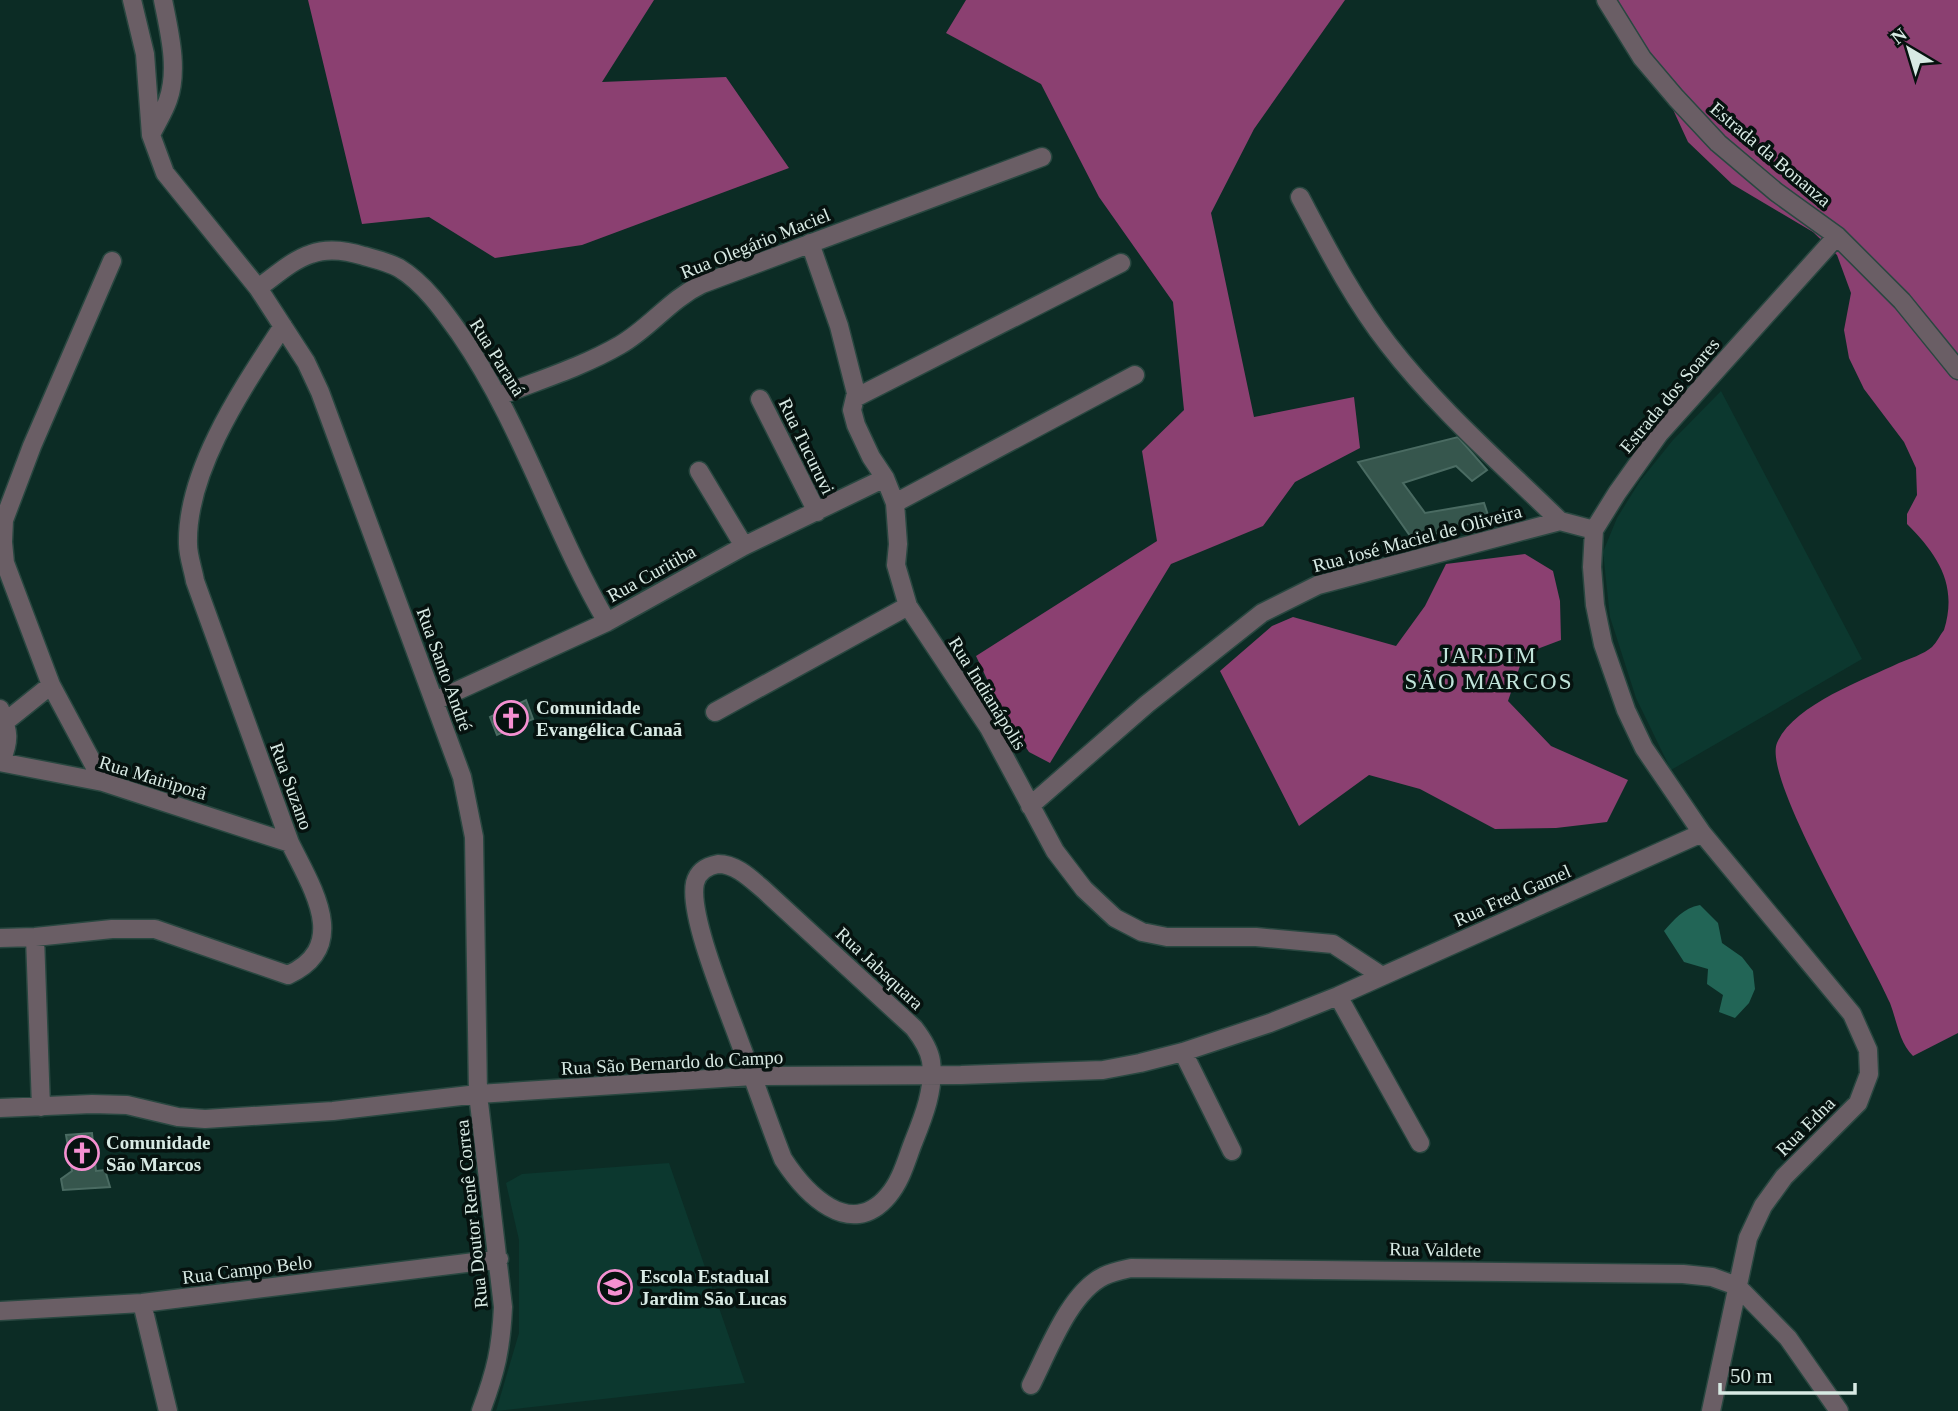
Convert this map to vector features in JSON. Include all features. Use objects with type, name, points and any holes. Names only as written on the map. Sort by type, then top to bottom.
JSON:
[{"type":"street","name":"Rua Santo André","points":[[132,0],[145,54],[151,135],[158,158],[173,186],[258,288],[306,362],[320,392],[462,777],[474,837],[478,1094]]},
{"type":"street","points":[[151,135],[167,102],[172,76],[163,0]]},
{"type":"street","name":"Estrada da Bonanza","points":[[1606,0],[1642,58],[1676,99],[1718,143],[1776,192],[1837,236],[1902,301],[1958,370]]},
{"type":"street","name":"Rua Olegário Maciel","points":[[499,396],[621,345],[639,333],[682,294],[702,284],[1042,157]]},
{"type":"street","points":[[1300,197],[1350,291],[1388,345],[1437,400],[1560,521]]},
{"type":"street","name":"Estrada dos Soares","points":[[1702,833],[1644,748],[1626,710],[1603,644],[1595,605],[1592,566],[1594,530],[1659,434],[1837,236]]},
{"type":"street","name":"Rua Indianápolis","points":[[810,243],[839,326],[856,393],[852,410],[856,425],[871,457],[886,478],[895,503],[898,544],[896,565],[908,606],[989,728],[1055,851],[1083,889],[1115,918],[1142,932],[1167,937],[1256,937],[1333,943],[1382,976]]},
{"type":"street","name":"Rua Paraná","points":[[258,288],[301,258],[324,251],[351,252],[399,268],[418,283],[443,310],[499,396],[583,581],[607,622]]},
{"type":"street","points":[[103,782],[51,685],[5,563],[3,541],[4,520],[32,446],[112,261]]},
{"type":"street","points":[[855,398],[1121,263]]},
{"type":"street","name":"Rua Suzano","points":[[0,938],[112,929],[155,929],[288,975],[304,968],[320,949],[324,925],[307,877],[290,844],[195,581],[188,546],[190,516],[199,480],[248,381],[283,326]]},
{"type":"street","points":[[895,503],[1135,375]]},
{"type":"street","name":"Rua Tucuruvi","points":[[760,399],[817,512]]},
{"type":"street","points":[[699,471],[744,546]]},
{"type":"street","name":"Rua Curitiba","points":[[435,701],[607,622],[744,546],[886,478]]},
{"type":"street","name":"Rua José Maciel de Oliveira","points":[[1030,806],[1147,704],[1262,613],[1318,585],[1560,521],[1594,530]]},
{"type":"street","points":[[715,712],[908,606]]},
{"type":"street","points":[[0,762],[8,744],[3,716],[51,685]]},
{"type":"street","name":"Rua Mairiporã","points":[[0,762],[103,782],[290,844]]},
{"type":"street","name":"Rua Fred Gamel","points":[[1338,996],[1702,833]]},
{"type":"street","name":"Rua Edna","points":[[1702,833],[1852,1014],[1868,1049],[1869,1074],[1858,1103],[1784,1177],[1763,1206],[1748,1238],[1711,1411]]},
{"type":"street","name":"Rua Jabaquara","points":[[718,864],[727,864],[754,881],[914,1028],[931,1057],[932,1075],[925,1114],[899,1180],[888,1196],[876,1208],[861,1213],[839,1213],[813,1198],[796,1180],[783,1159],[707,952],[694,894],[697,877],[702,870],[718,864]]},
{"type":"street","points":[[35,937],[41,1107]]},
{"type":"street","points":[[1338,996],[1420,1143]]},
{"type":"street","name":"Rua São Bernardo do Campo","points":[[0,1108],[127,1105],[205,1119],[333,1111],[478,1094],[753,1076],[1103,1070],[1183,1052],[1270,1023],[1338,996]]},
{"type":"street","points":[[1183,1052],[1232,1151]]},
{"type":"street","name":"Rua Doutor Renê Correa","points":[[478,1094],[503,1307],[502,1341],[496,1371],[481,1411]]},
{"type":"street","name":"Rua Campo Belo","points":[[0,1311],[142,1303],[499,1259]]},
{"type":"street","name":"Rua Valdete","points":[[1031,1385],[1070,1309],[1088,1286],[1105,1275],[1130,1268],[1683,1274],[1712,1277],[1737,1286],[1788,1338],[1839,1411]]},
{"type":"street","points":[[142,1303],[168,1411]]},
{"type":"shaded area","points":[[308,0],[654,0],[602,82],[726,77],[789,168],[582,245],[495,258],[429,217],[362,224]]},
{"type":"shaded area","points":[[966,0],[1345,0],[1254,129],[1211,213],[1254,417],[1354,397],[1360,448],[1295,482],[1263,526],[1171,564],[1050,763],[1029,752],[1002,711],[976,656],[1157,541],[1142,451],[1184,410],[1173,302],[1099,197],[1041,84],[946,33]]},
{"type":"shaded area","points":[[1606,0],[1958,0],[1958,1033],[1913,1056],[1901,1038],[1890,1003],[1801,829],[1777,763],[1777,743],[1785,729],[1813,705],[1867,677],[1925,652],[1934,645],[1944,630],[1948,614],[1947,585],[1936,559],[1907,524],[1907,514],[1917,495],[1916,468],[1904,442],[1864,389],[1849,358],[1844,330],[1851,293],[1837,255],[1813,232],[1732,184],[1688,142],[1670,103]]},
{"type":"shaded area","points":[[1721,391],[1862,659],[1671,770],[1636,698],[1610,617],[1603,552],[1617,518],[1640,481],[1673,440]]},
{"type":"shaded area","points":[[1525,554],[1553,571],[1560,601],[1561,640],[1524,654],[1508,701],[1551,746],[1628,780],[1607,822],[1556,828],[1495,829],[1420,789],[1369,775],[1299,826],[1220,671],[1272,626],[1293,617],[1396,646],[1425,606],[1446,564]]},
{"type":"shaded area","points":[[1700,905],[1718,923],[1722,943],[1742,957],[1753,971],[1755,989],[1749,1003],[1735,1018],[1719,1012],[1723,995],[1707,984],[1708,969],[1684,962],[1664,931],[1684,912]]},
{"type":"shaded area","name":"Escola Estadual Jardim São Lucas","points":[[669,1163],[745,1383],[496,1411],[519,1333],[519,1240],[506,1183],[522,1174]]},
{"type":"building","points":[[1458,437],[1487,470],[1472,481],[1456,466],[1403,483],[1425,513],[1484,503],[1489,518],[1413,540],[1358,462]]},
{"type":"building","name":"Comunidade Evangélica Canaã","points":[[526,700],[533,719],[497,735],[490,717]]},
{"type":"building","name":"Comunidade São Marcos","points":[[92,1133],[96,1171],[105,1170],[110,1187],[63,1190],[61,1179],[72,1171],[66,1135]]},
{"type":"place","name":"Comunidade Evangélica Canaã","points":[[511,718]]},
{"type":"place","name":"Comunidade São Marcos","points":[[82,1153]]},
{"type":"place","name":"Escola Estadual Jardim São Lucas","points":[[615,1287]]},
{"type":"district","name":"JARDIM SÃO MARCOS","points":[[1489,668]]}]
